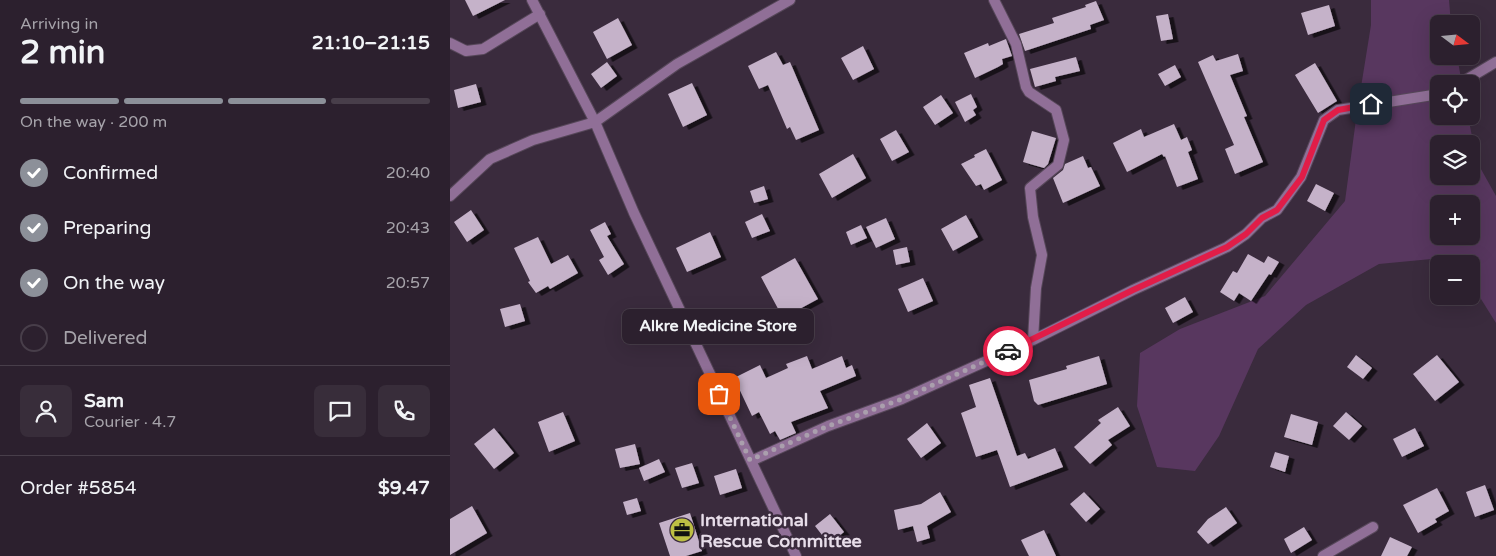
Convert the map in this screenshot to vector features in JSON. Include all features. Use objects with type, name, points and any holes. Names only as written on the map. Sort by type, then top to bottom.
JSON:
[{"type":"street","points":[[532,0],[595,122],[634,214],[796,556]]},
{"type":"street","points":[[450,196],[490,159],[533,140],[595,122],[677,64],[790,0]]},
{"type":"street","points":[[994,0],[1016,44],[1026,87],[1029,92],[1056,110],[1064,140],[1058,165],[1030,188],[1033,217],[1042,255],[1036,288],[1033,340]]},
{"type":"street","points":[[450,43],[466,51],[483,49],[540,14]]},
{"type":"street","points":[[1474,75],[1496,62]]},
{"type":"street","points":[[750,460],[828,426],[902,399],[1033,340],[1133,290],[1227,247],[1246,234],[1262,218],[1277,210],[1302,177],[1324,120],[1338,110],[1430,95]]},
{"type":"street","points":[[1323,556],[1373,527]]},
{"type":"shaded area","points":[[1371,0],[1449,0],[1450,15],[1430,15],[1430,65],[1459,65],[1460,75],[1430,75],[1430,125],[1470,125],[1472,135],[1430,135],[1430,185],[1480,185],[1480,167],[1496,196],[1496,323],[1480,297],[1480,255],[1430,255],[1430,259],[1379,264],[1306,305],[1258,349],[1219,436],[1195,471],[1157,467],[1137,406],[1140,353],[1180,329],[1265,296],[1345,201],[1371,25]]},
{"type":"building","points":[[465,0],[505,0],[473,16]]},
{"type":"building","points":[[1096,1],[1104,20],[1090,25],[1091,29],[1025,51],[1019,34],[1054,23],[1052,18],[1086,7],[1085,5]]},
{"type":"building","points":[[1329,5],[1335,26],[1308,35],[1301,13]]},
{"type":"building","points":[[1168,14],[1173,39],[1161,41],[1156,16]]},
{"type":"building","points":[[618,18],[632,45],[607,59],[593,32]]},
{"type":"building","points":[[1006,39],[1012,56],[1002,59],[1003,64],[975,78],[964,53],[988,43],[989,46]]},
{"type":"building","points":[[863,46],[874,69],[853,80],[841,58]]},
{"type":"building","points":[[776,52],[783,65],[790,62],[819,130],[796,140],[790,127],[787,129],[768,85],[759,89],[748,66]]},
{"type":"building","points":[[1238,54],[1243,71],[1230,75],[1247,116],[1244,117],[1263,162],[1235,174],[1225,149],[1234,145],[1198,62],[1213,55],[1216,61]]},
{"type":"building","points":[[1076,57],[1080,71],[1055,77],[1056,81],[1035,87],[1030,69]]},
{"type":"building","points":[[607,62],[617,76],[601,88],[591,74]]},
{"type":"building","points":[[1315,63],[1337,101],[1318,113],[1295,75]]},
{"type":"building","points":[[1175,65],[1181,77],[1165,86],[1158,74]]},
{"type":"building","points":[[692,83],[707,115],[683,127],[668,94]]},
{"type":"building","points":[[476,84],[481,102],[458,108],[454,90]]},
{"type":"building","points":[[971,94],[977,107],[973,110],[976,115],[965,122],[955,102]]},
{"type":"building","points":[[941,95],[953,113],[935,125],[923,107]]},
{"type":"building","points":[[1174,124],[1181,140],[1187,137],[1192,150],[1188,152],[1198,179],[1177,187],[1165,156],[1162,154],[1127,172],[1113,143],[1141,129],[1144,137]]},
{"type":"building","points":[[896,130],[909,152],[892,161],[880,139]]},
{"type":"building","points":[[1032,131],[1056,138],[1048,164],[1044,168],[1023,162]]},
{"type":"building","points":[[986,149],[1002,180],[984,190],[981,184],[976,186],[961,164]]},
{"type":"building","points":[[853,154],[866,178],[832,198],[819,174]]},
{"type":"building","points":[[1083,156],[1088,168],[1091,167],[1100,186],[1063,203],[1053,178],[1063,170],[1065,164]]},
{"type":"building","points":[[1316,184],[1334,193],[1325,211],[1307,201]]},
{"type":"building","points":[[764,186],[768,199],[754,203],[750,191]]},
{"type":"building","points":[[471,210],[484,230],[467,242],[454,222]]},
{"type":"building","points":[[762,214],[770,231],[752,238],[745,222]]},
{"type":"building","points":[[966,215],[978,237],[953,251],[941,229]]},
{"type":"building","points":[[886,218],[895,239],[876,248],[866,227]]},
{"type":"building","points":[[605,222],[611,234],[607,236],[624,264],[608,275],[599,260],[604,257],[590,230]]},
{"type":"building","points":[[861,225],[867,238],[851,245],[846,232]]},
{"type":"building","points":[[710,232],[721,257],[687,272],[676,248]]},
{"type":"building","points":[[538,237],[551,264],[568,255],[578,273],[550,289],[548,286],[536,293],[528,282],[530,281],[514,248]]},
{"type":"building","points":[[907,247],[910,262],[896,265],[893,250]]},
{"type":"building","points":[[1248,254],[1264,263],[1268,256],[1279,262],[1251,301],[1239,293],[1234,301],[1220,292],[1233,271],[1237,273]]},
{"type":"building","points":[[795,258],[818,299],[783,318],[761,277]]},
{"type":"building","points":[[923,278],[933,301],[908,312],[898,289]]},
{"type":"building","points":[[1185,297],[1193,312],[1173,323],[1165,308]]},
{"type":"building","points":[[520,304],[525,321],[505,327],[500,309]]},
{"type":"building","points":[[1356,355],[1372,368],[1363,379],[1347,367]]},
{"type":"building","points":[[1437,355],[1459,382],[1435,401],[1413,374]]},
{"type":"building","points":[[807,356],[812,369],[842,356],[846,368],[852,365],[856,376],[820,391],[828,408],[791,422],[796,433],[780,440],[775,431],[770,434],[759,412],[752,416],[734,378],[760,365],[766,378],[788,368],[786,364]]},
{"type":"building","points":[[1099,356],[1107,384],[1038,405],[1034,401],[1029,380],[1067,369],[1066,366]]},
{"type":"building","points":[[990,378],[1017,456],[1025,453],[1028,459],[1055,448],[1063,467],[1010,487],[997,450],[976,457],[961,413],[976,407],[969,385]]},
{"type":"building","points":[[1118,407],[1130,426],[1108,440],[1112,445],[1090,464],[1074,447],[1101,423],[1098,420]]},
{"type":"building","points":[[563,412],[575,441],[549,452],[538,422]]},
{"type":"building","points":[[1346,412],[1362,426],[1349,440],[1333,426]]},
{"type":"building","points":[[1291,414],[1318,422],[1312,445],[1284,437]]},
{"type":"building","points":[[927,423],[941,443],[921,458],[907,439]]},
{"type":"building","points":[[494,428],[514,453],[494,469],[474,444]]},
{"type":"building","points":[[1415,428],[1424,446],[1402,457],[1393,439]]},
{"type":"building","points":[[635,444],[640,464],[620,468],[615,449]]},
{"type":"building","points":[[1275,452],[1289,456],[1285,472],[1270,467]]},
{"type":"building","points":[[659,459],[665,472],[644,481],[639,468]]},
{"type":"building","points":[[692,463],[699,483],[682,488],[675,468]]},
{"type":"building","points":[[736,469],[742,488],[720,495],[714,476]]},
{"type":"building","points":[[1485,485],[1494,510],[1475,517],[1466,492]]},
{"type":"building","points":[[1437,488],[1449,511],[1435,519],[1437,522],[1418,533],[1403,505]]},
{"type":"building","points":[[940,492],[951,512],[927,526],[930,538],[917,542],[913,526],[898,530],[894,510],[921,504]]},
{"type":"building","points":[[1084,492],[1100,509],[1086,522],[1070,504]]},
{"type":"building","points":[[637,498],[641,511],[627,515],[623,502]]},
{"type":"building","points":[[472,506],[487,533],[450,555],[450,519]]},
{"type":"building","points":[[1226,507],[1237,523],[1208,544],[1197,532],[1208,519]]},
{"type":"building","points":[[690,513],[702,551],[686,556],[670,556],[659,523]]},
{"type":"building","points":[[830,514],[844,532],[829,544],[815,526]]},
{"type":"building","points":[[1304,527],[1312,540],[1291,553],[1284,539]]},
{"type":"building","points":[[1044,530],[1056,556],[1029,556],[1021,540]]},
{"type":"building","points":[[1390,537],[1412,547],[1407,556],[1381,556]]},
{"type":"way so far","points":[[719,394],[750,460],[828,426],[902,399],[1008,351]]},
{"type":"place","name":"Alkre Medicine Store","points":[[719,394]]},
{"type":"place","name":"International Rescue Committee","points":[[682,530]]},
{"type":"route","points":[[1008,351],[1227,247],[1246,234],[1262,218],[1277,210],[1302,177],[1318,131],[1324,120],[1338,110],[1371,104]]}]
